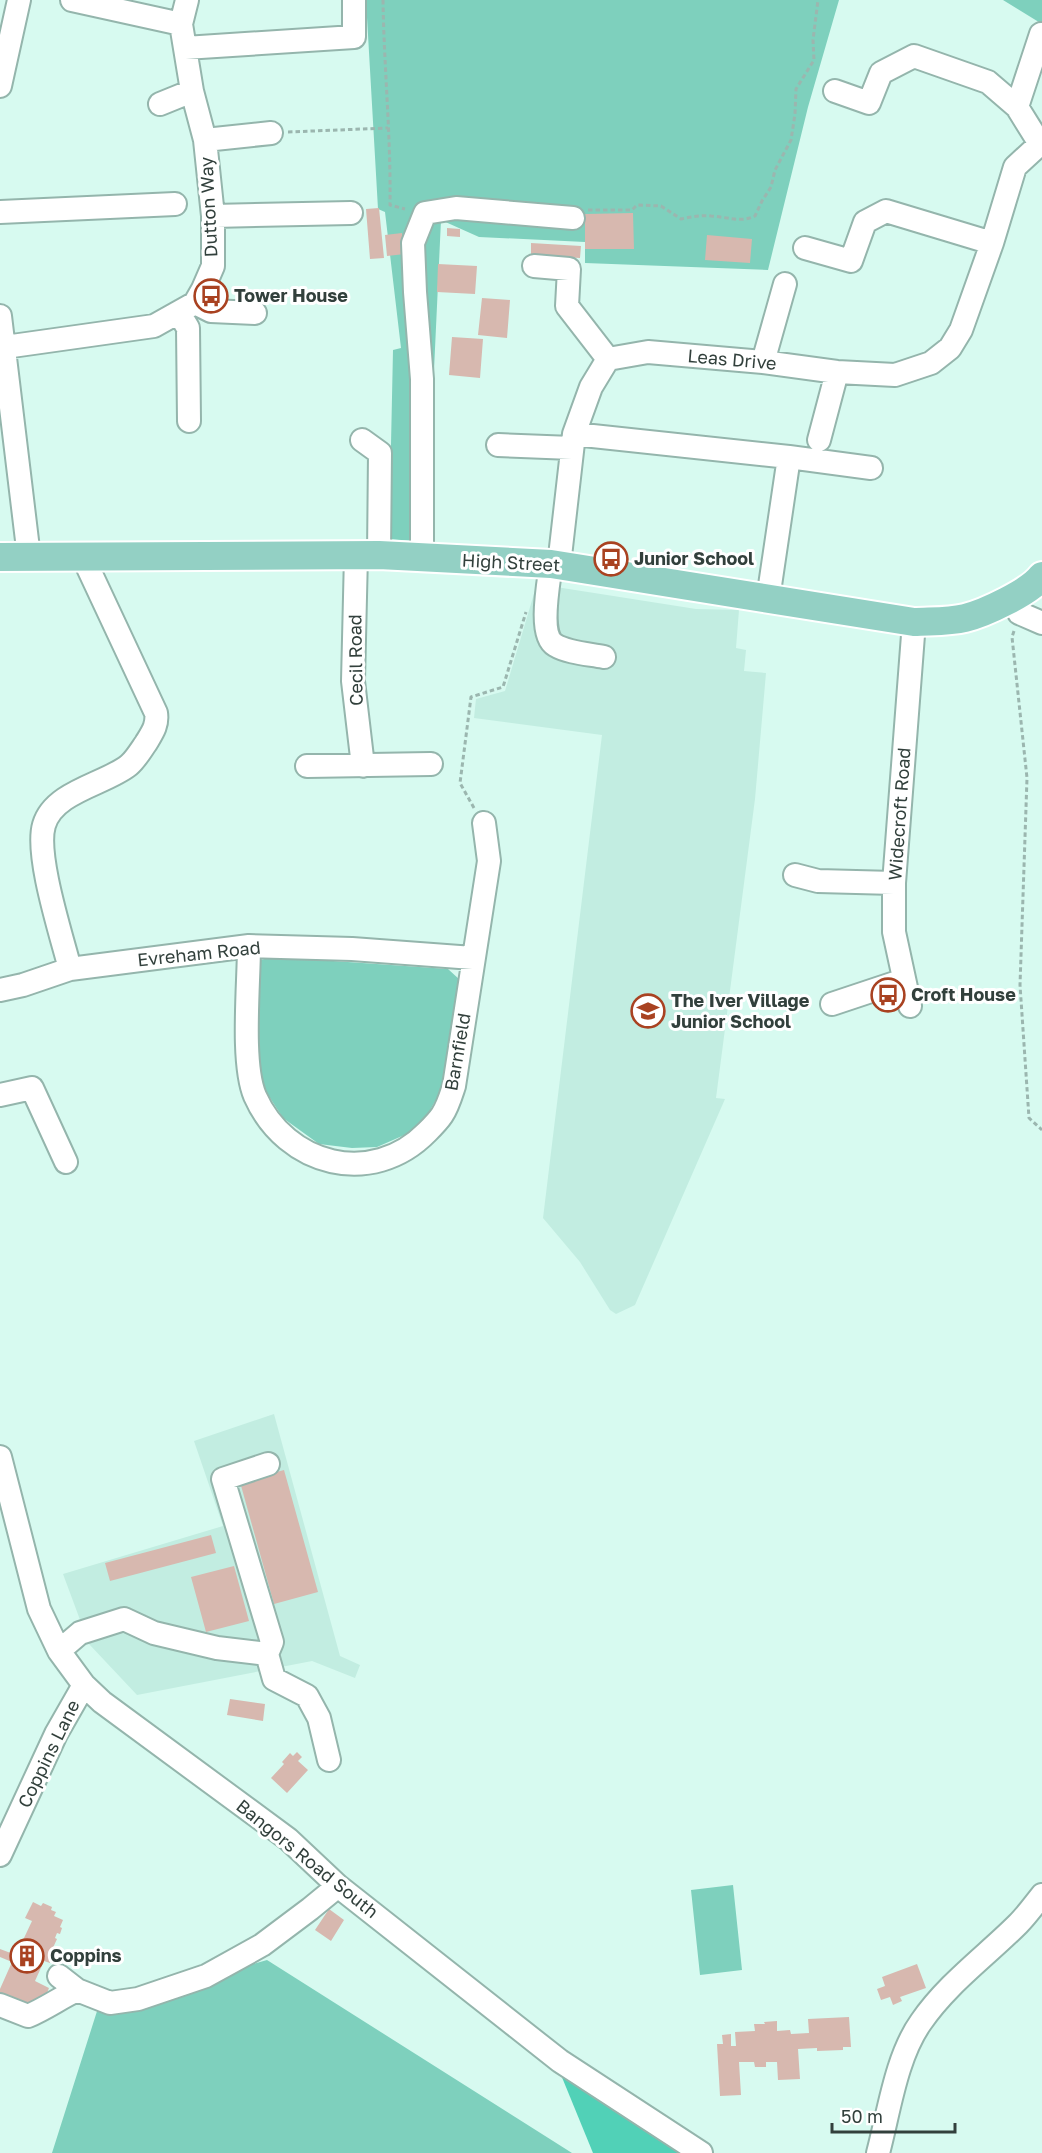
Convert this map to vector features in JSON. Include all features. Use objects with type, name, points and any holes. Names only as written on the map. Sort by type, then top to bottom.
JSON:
[{"type":"main road","name":"High Street","points":[[0,556],[368,555],[555,564],[914,622],[964,618],[1013,598],[1042,576]]},
{"type":"street","points":[[0,86],[6,29],[19,0]]},
{"type":"street","points":[[72,0],[181,24],[187,0]]},
{"type":"street","points":[[185,48],[354,37],[354,0]]},
{"type":"street","name":"Dutton Way","points":[[181,24],[192,91],[205,140],[213,216],[213,266],[187,308]]},
{"type":"street","points":[[1017,107],[1041,34]]},
{"type":"street","name":"Leas Drive","points":[[608,359],[648,352],[763,362],[837,372],[895,375],[931,363],[950,348],[962,330],[1015,167],[1041,143],[1017,107],[988,82],[914,56],[881,73],[869,103],[835,92]]},
{"type":"street","points":[[160,104],[192,91]]},
{"type":"street","points":[[205,140],[271,133]]},
{"type":"street","points":[[0,212],[175,204]]},
{"type":"street","points":[[422,557],[422,379],[413,243],[425,213],[456,208],[577,214]]},
{"type":"street","points":[[805,248],[851,261],[865,222],[886,211],[992,243]]},
{"type":"street","points":[[213,216],[351,213]]},
{"type":"street","points":[[534,266],[569,269],[567,306],[608,359],[591,387],[573,441],[555,564],[546,606],[547,635],[550,642],[566,649],[604,657]]},
{"type":"street","points":[[763,362],[784,284]]},
{"type":"street","points":[[187,308],[189,421]]},
{"type":"street","points":[[5,347],[154,326],[187,308],[255,313]]},
{"type":"street","points":[[0,316],[5,347],[5,395],[29,557]]},
{"type":"street","points":[[819,440],[837,372]]},
{"type":"street","name":"Cecil Road","points":[[362,440],[380,453],[353,681],[363,766]]},
{"type":"street","points":[[498,445],[573,441],[789,457],[871,468]]},
{"type":"street","points":[[768,599],[789,457]]},
{"type":"street","points":[[70,969],[48,880],[42,836],[44,822],[52,810],[66,799],[88,785],[128,766],[152,733],[157,722],[156,713],[83,557]]},
{"type":"street","points":[[1013,598],[1019,613],[1042,623]]},
{"type":"street","name":"Widecroft Road","points":[[910,1006],[894,932],[894,883],[914,622]]},
{"type":"street","points":[[307,766],[431,764]]},
{"type":"street","name":"Barnfield","points":[[249,946],[250,1072],[255,1095],[282,1134],[315,1157],[336,1163],[365,1164],[406,1150],[442,1116],[454,1086],[489,861],[484,823]]},
{"type":"street","points":[[795,875],[818,880],[894,883]]},
{"type":"street","name":"Evreham Road","points":[[0,990],[23,985],[70,969],[249,946],[352,949],[473,958]]},
{"type":"street","points":[[832,1004],[904,980]]},
{"type":"street","points":[[0,1095],[32,1088],[66,1162]]},
{"type":"street","name":"Bangors Road South","points":[[0,1457],[39,1609],[59,1651],[84,1685],[102,1702],[288,1839],[338,1886],[560,2061],[701,2153]]},
{"type":"street","points":[[268,1464],[223,1479],[272,1642],[267,1654],[274,1679],[307,1696],[319,1718],[329,1760]]},
{"type":"street","points":[[59,1651],[80,1633],[124,1619],[154,1633],[206,1646],[267,1654]]},
{"type":"street","name":"Coppins Lane","points":[[0,1855],[56,1734],[84,1685]]},
{"type":"street","points":[[0,2005],[28,2016],[41,2011],[59,1998],[68,1983],[110,2003],[138,2000],[206,1976],[262,1945],[338,1886]]},
{"type":"street","points":[[878,2153],[899,2072],[907,2048],[921,2022],[958,1979],[1019,1923],[1042,1895]]},
{"type":"path","points":[[383,0],[391,165],[390,205],[425,213]]},
{"type":"path","points":[[577,214],[632,210],[637,205],[661,206],[681,219],[711,216],[744,221],[755,216],[771,187],[774,170],[791,140],[795,114],[795,89],[814,60],[813,40],[818,0]]},
{"type":"path","points":[[271,133],[388,128]]},
{"type":"path","points":[[469,800],[460,783],[471,697],[503,687],[527,607]]},
{"type":"path","points":[[1012,637],[1027,778],[1020,985],[1029,1118],[1042,1130]]},
{"type":"shaded area","name":"The Iver Village Junior School","points":[[536,587],[556,587],[696,609],[739,610],[736,648],[746,650],[744,671],[766,673],[755,799],[716,1098],[725,1099],[635,1305],[616,1314],[610,1310],[580,1262],[543,1218],[602,735],[474,718],[476,699],[505,691]]},
{"type":"shaded area","points":[[274,1414],[340,1656],[360,1665],[355,1678],[312,1661],[137,1695],[89,1644],[63,1574],[223,1526],[194,1441]]},
{"type":"green space","points":[[366,0],[839,0],[808,107],[768,270],[585,263],[585,242],[479,237],[441,220],[426,542],[389,539],[393,350],[401,348],[385,212],[378,209]]},
{"type":"green space","points":[[1003,0],[1042,0],[1042,24]]},
{"type":"green space","points":[[276,957],[448,969],[460,980],[449,1068],[441,1091],[429,1112],[409,1133],[377,1147],[352,1148],[319,1144],[283,1118],[261,1084],[256,969],[259,960]]},
{"type":"green space","points":[[733,1885],[742,1970],[700,1975],[691,1890]]},
{"type":"green space","points":[[267,1960],[572,2153],[52,2153],[98,2008]]},
{"type":"green space","points":[[559,2070],[689,2153],[593,2153]]},
{"type":"building","points":[[379,208],[384,258],[370,259],[366,209]]},
{"type":"building","points":[[633,213],[634,249],[585,249],[585,214]]},
{"type":"building","points":[[447,228],[460,229],[460,237],[447,236]]},
{"type":"building","points":[[402,233],[405,254],[387,256],[385,235]]},
{"type":"building","points":[[707,235],[752,239],[750,263],[705,260]]},
{"type":"building","points":[[531,243],[581,246],[580,258],[531,255]]},
{"type":"building","points":[[438,264],[477,266],[475,294],[437,292]]},
{"type":"building","points":[[482,298],[510,300],[507,338],[478,335]]},
{"type":"building","points":[[452,337],[483,339],[480,378],[449,375]]},
{"type":"building","points":[[284,1470],[318,1592],[274,1604],[240,1482]]},
{"type":"building","points":[[211,1535],[216,1553],[110,1581],[105,1563]]},
{"type":"building","points":[[234,1566],[249,1621],[206,1632],[191,1577]]},
{"type":"building","points":[[230,1699],[265,1704],[263,1721],[227,1715]]},
{"type":"building","points":[[297,1752],[302,1757],[298,1761],[308,1770],[287,1793],[271,1778],[284,1764],[282,1762],[290,1753],[293,1756]]},
{"type":"building","name":"Coppins","points":[[33,1902],[41,1906],[43,1903],[52,1907],[51,1910],[56,1912],[54,1916],[63,1920],[60,1934],[57,1933],[55,1938],[57,1939],[51,1952],[54,1953],[50,1963],[44,1961],[35,1981],[49,1988],[43,2003],[35,1999],[29,2011],[0,1998],[0,1989],[12,1962],[0,1957],[0,1949],[16,1955],[32,1921],[25,1918]]},
{"type":"building","points":[[329,1909],[344,1920],[331,1941],[315,1930]]},
{"type":"building","points":[[917,1964],[926,1988],[900,1997],[902,2001],[893,2005],[890,1997],[881,2000],[877,1989],[885,1986],[882,1977]]},
{"type":"building","points":[[849,2017],[851,2047],[843,2047],[843,2050],[817,2051],[817,2048],[798,2049],[800,2079],[778,2080],[777,2062],[766,2062],[766,2067],[755,2067],[754,2062],[739,2062],[741,2095],[720,2096],[717,2044],[723,2044],[722,2035],[731,2034],[731,2046],[736,2046],[735,2032],[755,2031],[754,2024],[777,2021],[777,2031],[790,2030],[791,2034],[809,2033],[808,2019]]},
{"type":"place","name":"Tower House","points":[[211,296]]},
{"type":"place","name":"Junior School","points":[[611,559]]},
{"type":"place","name":"Croft House","points":[[888,995]]},
{"type":"place","name":"The Iver Village Junior School","points":[[648,1011]]},
{"type":"place","name":"Coppins","points":[[27,1956]]}]
